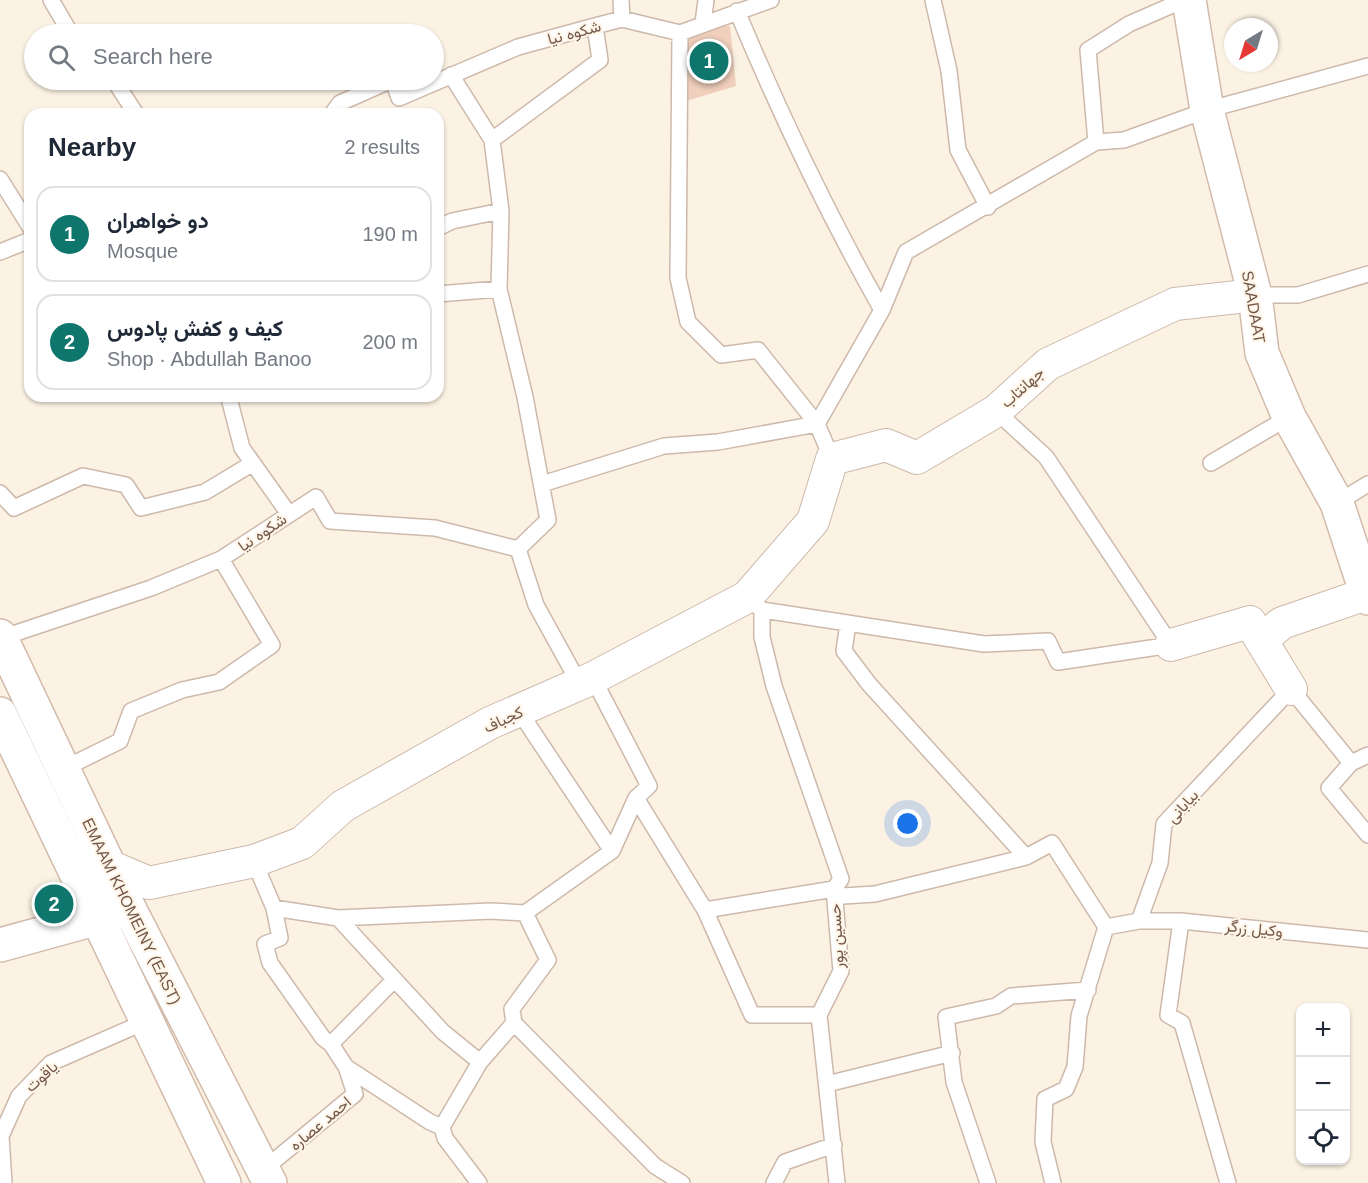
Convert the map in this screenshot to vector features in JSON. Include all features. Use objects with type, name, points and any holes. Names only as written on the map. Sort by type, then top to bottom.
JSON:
[{"type":"main road","name":"SAADAAT","points":[[1189,0],[1208,110],[1255,295],[1262,353],[1289,417],[1337,503],[1367,596]]},
{"type":"main road","name":"EMAAM KHOMEINY (EAST)","points":[[0,637],[130,910],[267,1176]]},
{"type":"main road","name":"EMAAM KHOMEINY (EAST)","points":[[0,714],[224,1183]]},
{"type":"main road","points":[[3,940],[98,918]]},
{"type":"street","name":"جهانتاب","points":[[832,459],[886,445],[916,458],[996,411],[1048,363],[1175,304],[1255,295]]},
{"type":"street","name":"کجباف","points":[[109,866],[148,883],[254,861],[302,843],[343,806],[490,723],[755,604],[813,521],[832,459]]},
{"type":"street","points":[[1261,640],[1282,623],[1367,596]]},
{"type":"street","points":[[1172,645],[1250,622],[1291,689]]},
{"type":"street","points":[[98,918],[130,910]]},
{"type":"lane","points":[[51,0],[65,24]]},
{"type":"lane","points":[[621,0],[622,19]]},
{"type":"lane","points":[[704,23],[705,0]]},
{"type":"lane","points":[[771,0],[680,33],[678,278],[688,322],[721,355],[758,350],[817,424],[832,459]]},
{"type":"lane","points":[[933,0],[949,71],[958,150],[988,207]]},
{"type":"lane","points":[[1096,142],[1088,50],[1130,24],[1184,0]]},
{"type":"lane","points":[[737,11],[778,110],[813,183],[882,310]]},
{"type":"lane","name":"شکوه نیا","points":[[444,78],[518,47],[622,19],[680,33]]},
{"type":"lane","points":[[492,140],[600,60],[595,26]]},
{"type":"lane","points":[[817,424],[882,310],[906,252],[988,207],[1096,142],[1124,140],[1208,110],[1368,66]]},
{"type":"lane","points":[[274,908],[338,918],[491,911],[525,914],[612,851],[636,798],[649,786],[586,681],[536,605],[518,549],[548,520],[525,397],[499,289],[501,210],[492,140],[451,75]]},
{"type":"lane","points":[[120,90],[132,108]]},
{"type":"lane","name":"شکوه نیا","points":[[336,108],[340,103],[370,90]]},
{"type":"lane","name":"شکوه نیا","points":[[396,90],[399,98],[417,90]]},
{"type":"lane","points":[[0,179],[24,217]]},
{"type":"lane","points":[[444,225],[452,221],[501,210]]},
{"type":"lane","points":[[0,252],[24,242]]},
{"type":"lane","points":[[1255,295],[1298,295],[1368,274]]},
{"type":"lane","points":[[444,294],[499,289]]},
{"type":"lane","points":[[229,402],[242,448],[289,514]]},
{"type":"lane","points":[[755,604],[848,623],[984,644],[1048,641],[1058,662],[1172,645],[1046,457],[996,411]]},
{"type":"lane","points":[[1211,463],[1289,417]]},
{"type":"lane","points":[[542,484],[664,446],[718,442],[817,424]]},
{"type":"lane","points":[[0,493],[14,508],[83,476],[126,485],[141,508],[205,492],[253,464]]},
{"type":"lane","points":[[1337,503],[1368,484]]},
{"type":"lane","name":"شکوه نیا","points":[[0,637],[150,588],[221,560],[316,497],[330,520],[435,528],[518,549]]},
{"type":"lane","points":[[63,769],[120,741],[131,711],[182,690],[219,682],[272,645],[221,560]]},
{"type":"lane","name":"حسین پور","points":[[755,604],[774,686],[841,879],[834,889],[841,971],[819,1015]]},
{"type":"lane","points":[[848,623],[844,651],[869,684],[1026,857]]},
{"type":"lane","points":[[1291,689],[1351,763]]},
{"type":"lane","name":"بیابانی","points":[[1139,921],[1160,863],[1164,824],[1291,689]]},
{"type":"lane","points":[[519,711],[612,851]]},
{"type":"lane","points":[[1368,754],[1351,763],[1329,788],[1368,835]]},
{"type":"lane","points":[[636,798],[705,910],[752,1015],[819,1015],[837,1183]]},
{"type":"lane","points":[[705,910],[834,889],[843,896],[874,894],[1026,857],[1052,843],[1106,927],[1079,1016],[1075,1067],[1066,1089],[1045,1099],[1042,1142],[1053,1183]]},
{"type":"lane","points":[[254,861],[274,908],[280,938],[265,945],[270,963],[322,1038],[331,1044],[346,1067],[430,1122],[442,1127]]},
{"type":"lane","points":[[525,914],[548,960],[512,1010],[514,1023],[655,1166],[682,1183]]},
{"type":"lane","points":[[338,918],[443,1032],[480,1062]]},
{"type":"lane","points":[[1106,927],[1139,921]]},
{"type":"lane","name":"وکیل زرگر","points":[[1139,921],[1181,921],[1368,940]]},
{"type":"lane","points":[[1181,921],[1168,1016],[1182,1023],[1228,1183]]},
{"type":"lane","points":[[331,1044],[394,980]]},
{"type":"lane","points":[[988,1183],[954,1082],[946,1017],[996,1006],[1011,996],[1088,990]]},
{"type":"lane","name":"یاقوت","points":[[4,1183],[1,1136],[19,1096],[51,1063],[147,1020]]},
{"type":"lane","points":[[479,1183],[445,1138],[442,1127],[480,1062],[514,1023]]},
{"type":"lane","points":[[827,1084],[952,1053]]},
{"type":"lane","name":"احمد عصاره","points":[[267,1176],[355,1094],[346,1067]]},
{"type":"lane","points":[[774,1183],[785,1162],[834,1145]]},
{"type":"building","points":[[703,23],[730,26],[736,86],[683,102],[686,35]]},
{"type":"place","name":"دو خواهران","points":[[709,61]]},
{"type":"place","name":"کیف و کفش پادوس","points":[[54,904]]}]
